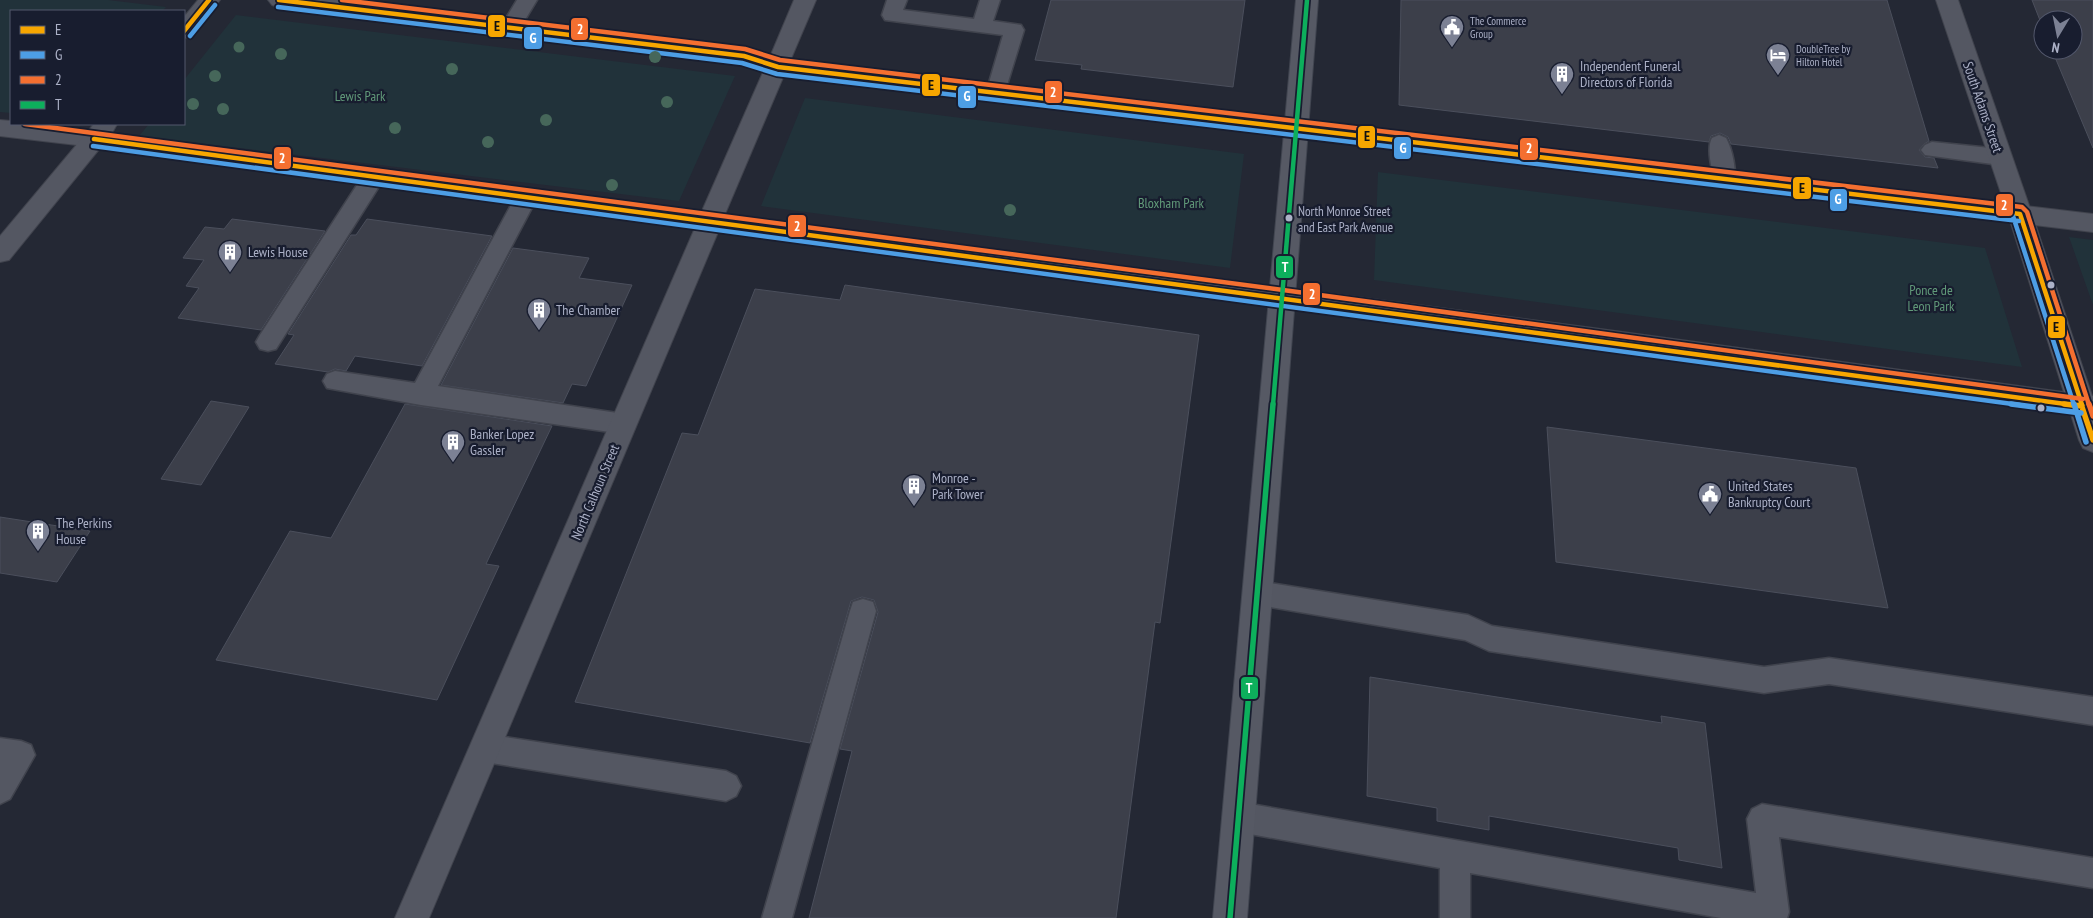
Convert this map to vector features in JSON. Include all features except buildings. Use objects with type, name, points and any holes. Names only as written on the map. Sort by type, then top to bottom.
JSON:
[{"type":"main road","points":[[1230,918],[1307,0]]},
{"type":"street","points":[[185,30],[209,0]]},
{"type":"street","points":[[279,0],[744,56],[778,67],[2093,223]]},
{"type":"street","name":"North Calhoun Street","points":[[412,918],[778,67],[805,0]]},
{"type":"street","name":"South Adams Street","points":[[1947,0],[2087,407],[2093,440]]},
{"type":"street","points":[[0,128],[100,132],[374,177],[710,223],[1282,297],[2087,407]]},
{"type":"street","points":[[0,253],[100,132]]},
{"type":"lane","points":[[510,28],[527,0]]},
{"type":"lane","points":[[898,0],[892,15],[1014,30],[996,93]]},
{"type":"lane","points":[[982,26],[990,0]]},
{"type":"lane","points":[[1719,143],[1724,179]]},
{"type":"lane","points":[[1932,150],[2000,157]]},
{"type":"lane","points":[[268,342],[374,177]]},
{"type":"lane","points":[[421,394],[526,198]]},
{"type":"lane","points":[[335,381],[624,424]]},
{"type":"lane","points":[[1258,593],[1468,628],[1489,638],[1764,680],[1829,671],[2093,711]]},
{"type":"lane","points":[[778,918],[863,611]]},
{"type":"lane","points":[[485,748],[726,786]]},
{"type":"lane","points":[[0,752],[21,756],[0,789]]},
{"type":"lane","points":[[1238,817],[1774,912],[1762,819],[2093,873]]},
{"type":"lane","points":[[1454,855],[1455,918]]},
{"type":"green space","points":[[0,0],[108,0],[166,7],[163,10],[10,10],[10,113],[0,112]]},
{"type":"green space","name":"Lewis Park","points":[[236,15],[735,76],[679,201],[139,136],[148,125],[185,125],[185,79]]},
{"type":"green space","name":"Bloxham Park","points":[[805,98],[1244,154],[1230,268],[761,206]]},
{"type":"green space","name":"Ponce de Leon Park","points":[[1378,172],[1985,248],[2022,367],[1374,280]]},
{"type":"green space","points":[[2069,237],[2093,240],[2093,305]]},
{"type":"transit line","name":"E","points":[[185,30],[209,0]]},
{"type":"transit line","name":"E","points":[[279,0],[744,56],[778,67],[2020,214]]},
{"type":"transit line","name":"2","points":[[342,0],[745,49],[780,60],[2022,207],[2027,212],[2093,416]]},
{"type":"transit line","name":"T","points":[[1230,918],[1307,0]]},
{"type":"transit line","name":"G","points":[[190,36],[215,5]]},
{"type":"transit line","name":"G","points":[[278,7],[742,63],[777,74],[2019,221]]},
{"type":"transit line","name":"2","points":[[33,125],[1283,290],[2083,399]]},
{"type":"transit line","name":"E","points":[[94,139],[2082,406]]},
{"type":"transit line","name":"G","points":[[93,146],[2081,413]]},
{"type":"transit line","name":"E","points":[[2020,214],[2093,440]]},
{"type":"transit line","name":"G","points":[[2013,216],[2086,442]]},
{"type":"place","name":"The Commerce Group","points":[[1452,48]]},
{"type":"place","name":"DoubleTree by Hilton Hotel","points":[[1778,76]]},
{"type":"place","name":"Independent Funeral Directors of Florida","points":[[1562,95]]},
{"type":"place","name":"North Monroe Street and East Park Avenue","points":[[1289,218]]},
{"type":"place","name":"Lewis House","points":[[230,273]]},
{"type":"place","name":"The Chamber","points":[[539,331]]},
{"type":"place","name":"Banker Lopez Gassler","points":[[453,463]]},
{"type":"place","name":"Monroe - Park Tower","points":[[914,507]]},
{"type":"place","name":"United States Bankruptcy Court","points":[[1710,515]]},
{"type":"place","name":"The Perkins House","points":[[38,552]]}]
